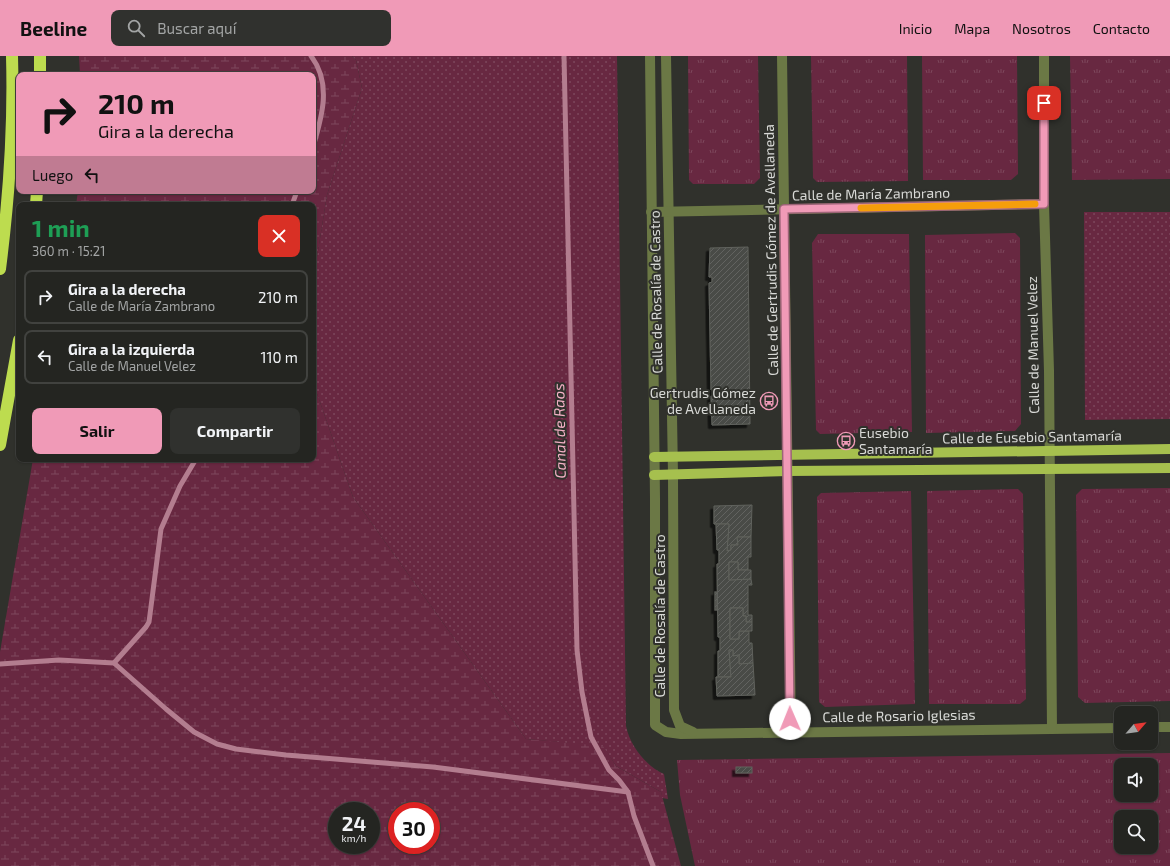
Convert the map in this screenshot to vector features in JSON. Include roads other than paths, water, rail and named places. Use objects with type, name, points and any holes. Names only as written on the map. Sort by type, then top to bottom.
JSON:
[{"type":"highway","points":[[0,268],[9,194],[12,56]]},
{"type":"highway","points":[[40,56],[40,72]]},
{"type":"highway","points":[[0,445],[16,357]]},
{"type":"main road","name":"Calle de Eusebio Santamaría","points":[[654,457],[1170,449]]},
{"type":"main road","points":[[654,475],[788,471],[1170,468]]},
{"type":"street","name":"Calle de Rosalía de Castro","points":[[650,56],[655,725]]},
{"type":"street","name":"Calle de Rosalía de Castro","points":[[666,56],[673,457],[674,710],[680,726],[695,734]]},
{"type":"street","name":"Calle de Gertrudis Gómez de Avellaneda","points":[[782,56],[791,732]]},
{"type":"street","name":"Calle de Manuel Velez","points":[[1044,56],[1044,204],[1050,450],[1052,729]]},
{"type":"street","name":"Calle de María Zambrano","points":[[651,212],[1044,204]]},
{"type":"street","name":"Calle de Rosario Iglesias","points":[[655,725],[666,732],[695,734],[1114,728]]},
{"type":"street","points":[[1158,728],[1170,727]]},
{"type":"waterway","points":[[311,56],[317,66],[323,89],[322,112],[316,136]]},
{"type":"waterway","name":"Canal de Raos","points":[[564,56],[577,650],[582,692],[591,737],[609,770],[628,792],[634,816],[653,866]]},
{"type":"waterway","points":[[293,202],[296,194]]},
{"type":"waterway","points":[[114,663],[149,622],[161,529],[180,486],[194,462]]},
{"type":"waterway","points":[[0,664],[59,660],[114,663],[194,732],[217,744],[236,749],[286,755],[433,767],[628,792]]},
{"type":"place","name":"Gertrudis Gómez de Avellaneda","points":[[769,401]]},
{"type":"place","name":"Eusebio Santamaría","points":[[846,441]]}]
